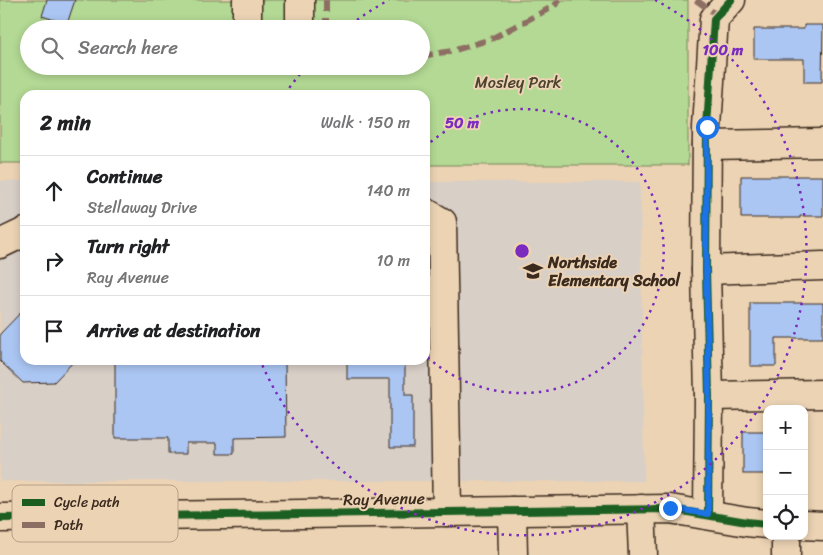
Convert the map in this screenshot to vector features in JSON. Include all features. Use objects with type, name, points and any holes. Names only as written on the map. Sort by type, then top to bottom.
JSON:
[{"type":"street","points":[[247,0],[247,20]]},
{"type":"street","points":[[300,0],[300,20]]},
{"type":"street","points":[[708,514],[707,145],[714,19],[731,0]]},
{"type":"street","points":[[707,145],[823,142]]},
{"type":"street","points":[[430,215],[442,222],[447,512]]},
{"type":"street","points":[[0,244],[20,234]]},
{"type":"street","points":[[706,270],[823,266]]},
{"type":"street","points":[[709,396],[823,394]]},
{"type":"street","name":"Ray Avenue","points":[[178,516],[670,508],[763,524]]},
{"type":"street","points":[[641,509],[643,555]]},
{"type":"street","points":[[512,511],[513,555]]},
{"type":"street","points":[[808,525],[823,526]]},
{"type":"street","points":[[786,540],[786,555]]},
{"type":"shaded area","name":"Northside Elementary School","points":[[0,181],[20,181],[20,365],[430,365],[430,182],[640,182],[644,481],[0,481]]},
{"type":"green space","name":"Mosley Park","points":[[0,0],[688,0],[688,165],[430,165],[430,90],[20,90],[20,163],[0,163]]},
{"type":"building","points":[[47,0],[75,0],[68,20],[54,20],[42,16]]},
{"type":"building","points":[[804,25],[823,25],[822,82],[804,82],[804,59],[754,59],[754,29],[804,29]]},
{"type":"building","points":[[741,176],[823,176],[823,216],[741,218]]},
{"type":"building","points":[[750,303],[823,303],[823,338],[776,338],[776,366],[750,366]]},
{"type":"building","points":[[20,313],[20,365],[70,365],[54,382],[23,383],[0,361],[0,334]]},
{"type":"building","points":[[115,365],[285,365],[286,437],[234,438],[234,454],[217,454],[217,443],[186,443],[186,454],[168,454],[168,438],[115,438]]},
{"type":"building","points":[[347,365],[405,365],[405,395],[413,395],[413,447],[390,447],[390,379],[347,379]]},
{"type":"building","points":[[743,432],[763,432],[763,474],[743,474]]},
{"type":"marked path","points":[[326,0],[326,20]]},
{"type":"marked path","points":[[430,55],[452,51],[491,39],[554,6],[560,0]]},
{"type":"marked path","points":[[696,0],[717,15]]},
{"type":"cycle path","points":[[708,514],[707,127],[714,19],[731,0]]},
{"type":"cycle path","points":[[178,516],[670,509],[763,524]]},
{"type":"cycle path","points":[[0,518],[12,518]]},
{"type":"place","name":"Northside Elementary School","points":[[533,271]]},
{"type":"route","points":[[670,508],[708,514],[707,127]]}]
